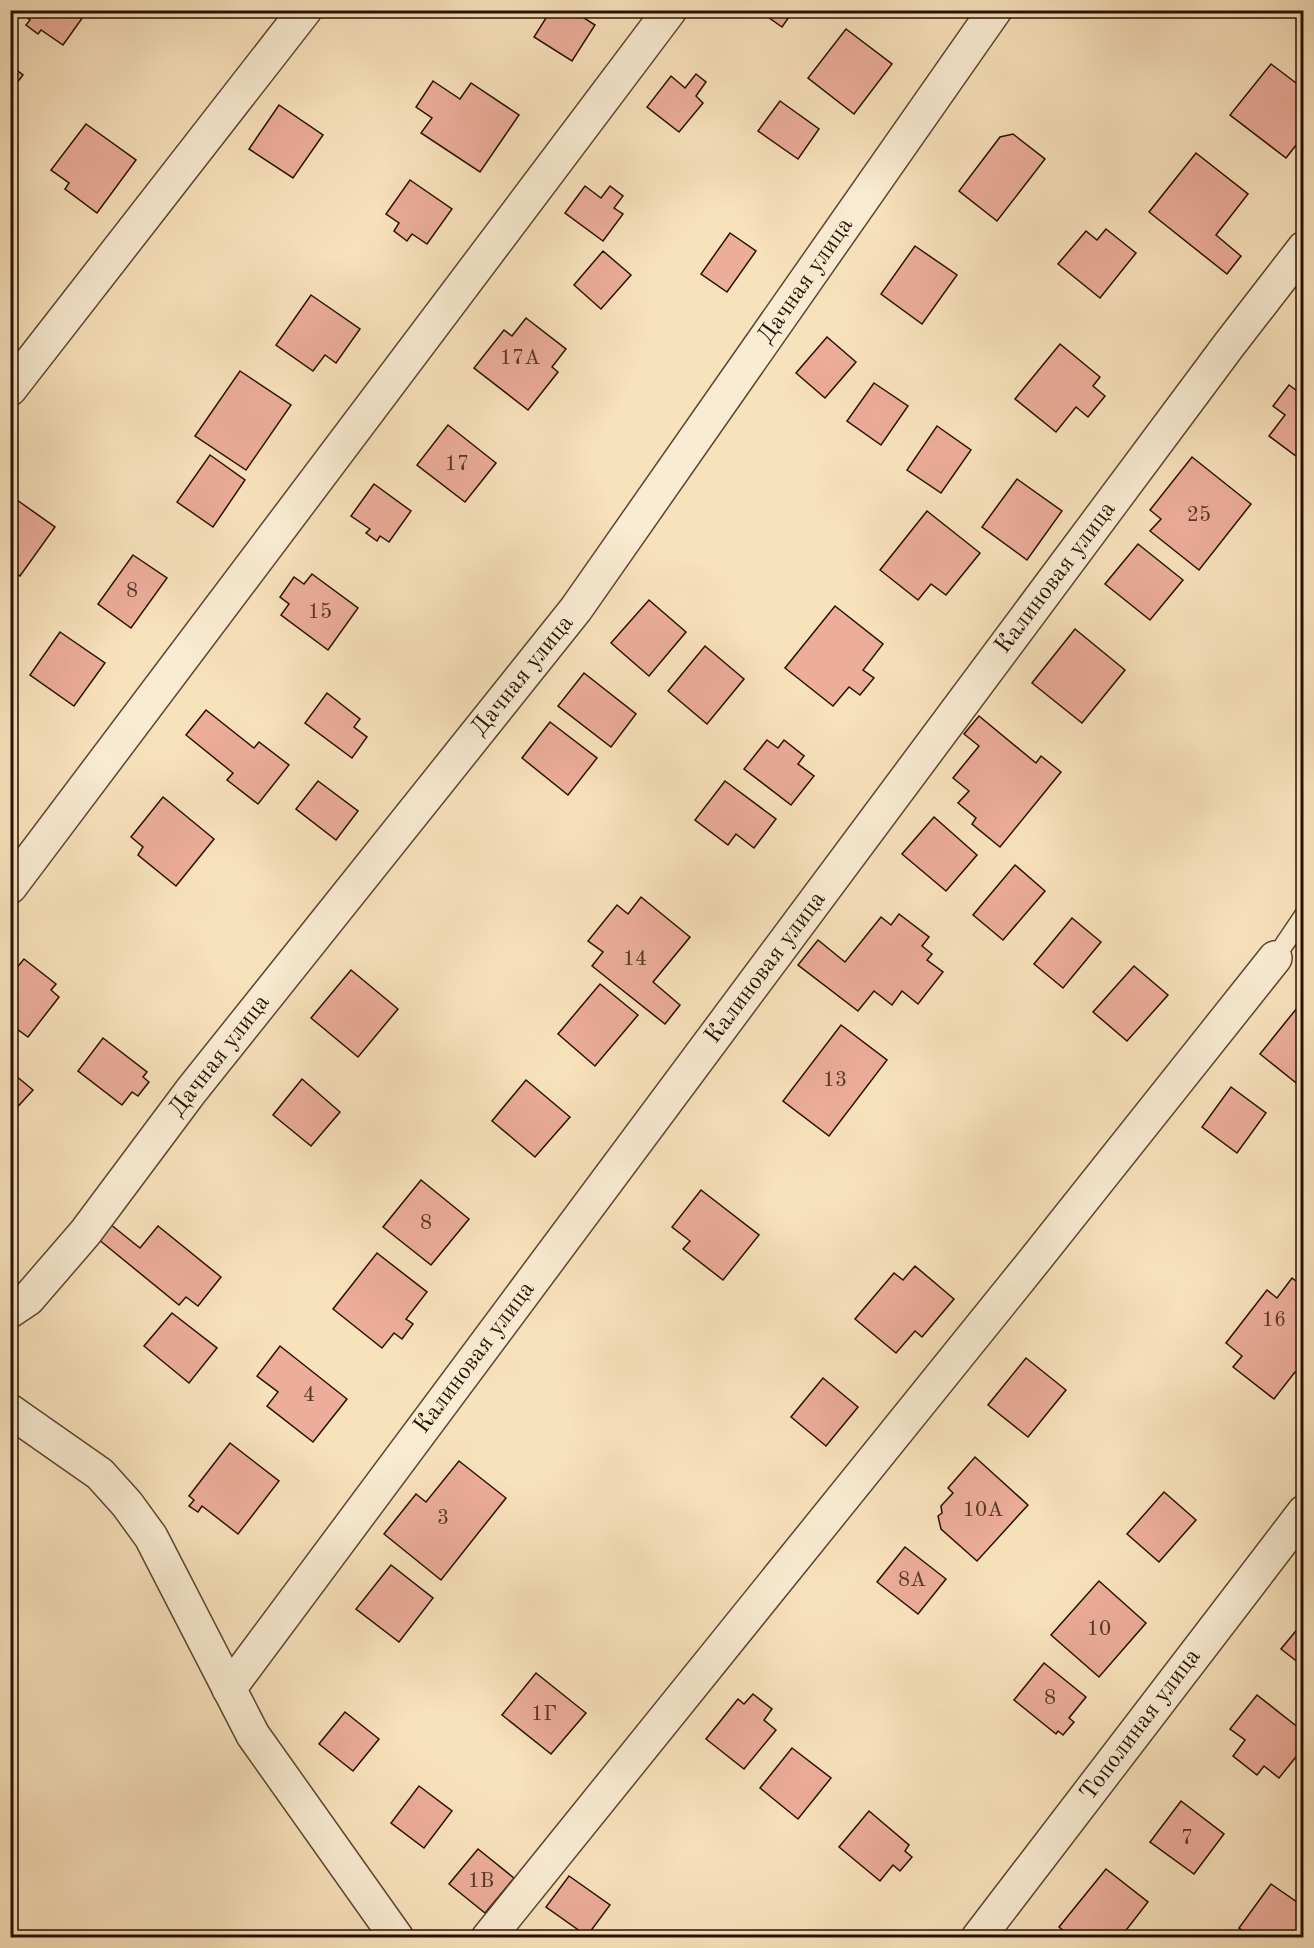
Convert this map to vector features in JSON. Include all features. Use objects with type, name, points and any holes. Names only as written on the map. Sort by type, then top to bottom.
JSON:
[{"type":"street","points":[[10,389],[305,10]]},
{"type":"street","points":[[10,887],[670,10]]},
{"type":"street","name":"Дачная улица","points":[[10,1311],[28,1299],[85,1233],[191,1091],[576,609],[995,10]]},
{"type":"street","name":"Калиновая улица","points":[[229,1689],[1222,354],[1304,248]]},
{"type":"street","points":[[488,1938],[1275,958]]},
{"type":"street","points":[[10,1411],[100,1474],[127,1503],[151,1537],[253,1735],[397,1938]]},
{"type":"street","name":"Тополиная улица","points":[[978,1938],[1304,1512]]},
{"type":"lane","points":[[1275,958],[1304,915]]},
{"type":"building","points":[[24,10],[88,10],[63,45],[41,30],[38,34],[26,25],[30,20],[22,14]]},
{"type":"building","points":[[551,10],[572,10],[595,25],[572,61],[534,37]]},
{"type":"building","points":[[758,10],[794,10],[782,27]]},
{"type":"building","points":[[846,29],[892,64],[854,114],[808,78]]},
{"type":"building","points":[[1271,64],[1304,89],[1304,135],[1286,158],[1230,115]]},
{"type":"building","points":[[10,65],[23,75],[10,92]]},
{"type":"building","points":[[696,74],[706,82],[696,96],[703,103],[679,132],[647,107],[671,76],[685,88]]},
{"type":"building","points":[[433,81],[460,99],[471,83],[519,115],[480,172],[421,133],[432,118],[416,107]]},
{"type":"building","points":[[780,101],[819,129],[798,159],[758,131]]},
{"type":"building","points":[[279,105],[323,135],[293,178],[249,149]]},
{"type":"building","points":[[86,124],[136,160],[97,213],[65,189],[69,183],[51,170]]},
{"type":"building","points":[[1013,134],[1045,159],[997,221],[959,191],[1000,137]]},
{"type":"building","points":[[1196,153],[1248,194],[1216,235],[1241,256],[1227,274],[1149,212]]},
{"type":"building","points":[[410,180],[452,209],[427,244],[412,234],[407,241],[394,231],[399,223],[386,214]]},
{"type":"building","points":[[585,186],[601,198],[610,186],[623,196],[614,208],[623,214],[603,241],[565,213]]},
{"type":"building","points":[[1106,229],[1136,253],[1100,298],[1058,264],[1086,231],[1097,240]]},
{"type":"building","points":[[730,233],[756,251],[727,292],[701,274]]},
{"type":"building","points":[[915,246],[957,275],[922,324],[881,294]]},
{"type":"building","points":[[603,251],[631,275],[601,309],[574,285]]},
{"type":"building","points":[[311,295],[360,329],[336,363],[325,355],[313,371],[276,345]]},
{"type":"building","points":[[526,318],[566,349],[552,367],[558,372],[528,410],[474,368],[504,330],[512,336]]},
{"type":"building","points":[[827,337],[856,362],[825,398],[796,373]]},
{"type":"building","points":[[1060,344],[1100,377],[1093,386],[1105,396],[1088,417],[1076,407],[1056,432],[1015,399]]},
{"type":"building","points":[[240,371],[291,405],[246,470],[195,436]]},
{"type":"building","points":[[874,383],[908,406],[881,445],[847,421]]},
{"type":"building","points":[[1289,385],[1304,396],[1304,462],[1269,436],[1285,415],[1273,406]]},
{"type":"building","points":[[448,425],[496,463],[465,502],[417,465]]},
{"type":"building","points":[[937,426],[971,450],[941,493],[907,470]]},
{"type":"building","points":[[210,455],[245,480],[213,527],[177,502]]},
{"type":"building","points":[[1192,457],[1251,504],[1199,570],[1150,531],[1161,519],[1150,510]]},
{"type":"building","points":[[1017,479],[1062,511],[1027,560],[982,527]]},
{"type":"building","points":[[374,484],[411,511],[389,542],[380,536],[377,541],[366,533],[370,529],[351,516]]},
{"type":"building","points":[[17,500],[55,527],[20,576],[10,570],[10,509]]},
{"type":"building","points":[[927,511],[980,553],[946,595],[931,584],[918,600],[880,570]]},
{"type":"building","points":[[1138,544],[1183,580],[1150,620],[1105,584]]},
{"type":"building","points":[[133,555],[167,578],[131,628],[98,604]]},
{"type":"building","points":[[312,574],[358,608],[328,650],[281,615],[289,604],[280,597],[294,577],[304,584]]},
{"type":"building","points":[[649,600],[686,632],[649,676],[611,643]]},
{"type":"building","points":[[835,606],[883,644],[863,670],[874,678],[860,695],[849,687],[833,706],[785,668]]},
{"type":"building","points":[[1075,629],[1125,670],[1082,723],[1032,683]]},
{"type":"building","points":[[60,632],[105,663],[74,706],[30,675]]},
{"type":"building","points":[[705,646],[744,679],[707,724],[668,691]]},
{"type":"building","points":[[584,673],[636,714],[611,747],[558,706]]},
{"type":"building","points":[[327,693],[360,719],[354,727],[367,737],[352,758],[305,723]]},
{"type":"building","points":[[206,710],[254,748],[259,742],[289,765],[258,804],[227,780],[233,773],[186,735]]},
{"type":"building","points":[[979,716],[1036,763],[1041,756],[1061,772],[1000,847],[972,824],[976,818],[958,803],[969,791],[953,778],[979,746],[964,734]]},
{"type":"building","points":[[550,722],[597,758],[568,795],[522,758]]},
{"type":"building","points":[[767,740],[778,748],[784,740],[804,756],[798,764],[814,776],[791,805],[744,769]]},
{"type":"building","points":[[318,781],[358,811],[336,840],[296,809]]},
{"type":"building","points":[[725,781],[776,819],[754,848],[736,834],[728,845],[695,820]]},
{"type":"building","points":[[163,797],[214,839],[176,886],[138,855],[143,847],[131,837]]},
{"type":"building","points":[[934,817],[977,855],[946,891],[902,854]]},
{"type":"building","points":[[1015,865],[1045,891],[1003,940],[973,915]]},
{"type":"building","points":[[641,897],[690,937],[653,982],[680,1005],[665,1024],[592,966],[603,952],[588,941],[617,905],[628,914]]},
{"type":"building","points":[[899,914],[929,937],[922,946],[932,954],[927,960],[943,972],[918,1004],[902,991],[892,1005],[874,991],[858,1011],[798,965],[818,940],[845,962],[881,917],[891,925]]},
{"type":"building","points":[[1072,918],[1101,942],[1063,988],[1034,964]]},
{"type":"building","points":[[24,959],[56,984],[51,990],[59,997],[28,1037],[10,1024],[10,976]]},
{"type":"building","points":[[1134,966],[1168,995],[1127,1041],[1093,1012]]},
{"type":"building","points":[[351,970],[398,1009],[358,1057],[311,1018]]},
{"type":"building","points":[[600,984],[638,1015],[595,1066],[558,1034]]},
{"type":"building","points":[[1297,1008],[1304,1014],[1304,1081],[1300,1086],[1260,1054]]},
{"type":"building","points":[[841,1025],[887,1060],[829,1136],[783,1101]]},
{"type":"building","points":[[103,1038],[147,1072],[143,1077],[149,1082],[138,1096],[132,1092],[122,1105],[78,1071]]},
{"type":"building","points":[[10,1071],[33,1090],[10,1115]]},
{"type":"building","points":[[302,1079],[340,1112],[311,1146],[273,1115]]},
{"type":"building","points":[[526,1080],[570,1117],[535,1157],[492,1121]]},
{"type":"building","points":[[1231,1087],[1266,1113],[1237,1153],[1202,1127]]},
{"type":"building","points":[[421,1180],[469,1219],[431,1265],[383,1227]]},
{"type":"building","points":[[701,1190],[759,1235],[723,1280],[683,1249],[690,1241],[672,1227]]},
{"type":"building","points":[[110,1224],[140,1248],[158,1226],[221,1277],[198,1306],[186,1297],[179,1305],[98,1239]]},
{"type":"building","points":[[377,1253],[427,1292],[406,1319],[413,1324],[402,1339],[394,1333],[382,1348],[333,1309]]},
{"type":"building","points":[[915,1266],[954,1299],[922,1337],[915,1331],[896,1353],[855,1319],[894,1273],[903,1280]]},
{"type":"building","points":[[1292,1278],[1304,1287],[1304,1379],[1295,1372],[1274,1399],[1233,1367],[1242,1356],[1226,1343],[1267,1290],[1277,1298]]},
{"type":"building","points":[[172,1313],[217,1348],[189,1383],[144,1346]]},
{"type":"building","points":[[280,1346],[347,1399],[313,1442],[267,1406],[278,1392],[257,1376]]},
{"type":"building","points":[[1026,1358],[1066,1390],[1028,1437],[988,1405]]},
{"type":"building","points":[[823,1378],[858,1407],[826,1446],[791,1417]]},
{"type":"building","points":[[230,1443],[279,1481],[238,1534],[202,1506],[198,1512],[189,1506],[194,1500],[189,1496]]},
{"type":"building","points":[[975,1457],[1028,1505],[977,1561],[941,1529],[938,1516],[942,1513],[941,1506],[953,1493],[948,1488]]},
{"type":"building","points":[[459,1461],[506,1498],[441,1580],[384,1534],[416,1494],[426,1502]]},
{"type":"building","points":[[1164,1492],[1196,1520],[1159,1562],[1127,1534]]},
{"type":"building","points":[[905,1547],[946,1579],[918,1614],[877,1582]]},
{"type":"building","points":[[391,1565],[433,1598],[399,1642],[356,1609]]},
{"type":"building","points":[[1099,1581],[1146,1623],[1099,1677],[1051,1635]]},
{"type":"building","points":[[1304,1621],[1304,1667],[1281,1649]]},
{"type":"building","points":[[1044,1663],[1086,1697],[1069,1718],[1074,1722],[1063,1735],[1058,1731],[1056,1734],[1014,1700]]},
{"type":"building","points":[[536,1673],[586,1713],[551,1754],[502,1715]]},
{"type":"building","points":[[753,1694],[772,1709],[764,1720],[776,1730],[744,1769],[706,1739],[738,1699],[744,1704]]},
{"type":"building","points":[[1257,1695],[1304,1732],[1304,1747],[1279,1778],[1264,1766],[1257,1775],[1233,1756],[1245,1740],[1230,1729]]},
{"type":"building","points":[[345,1712],[379,1739],[353,1771],[319,1744]]},
{"type":"building","points":[[792,1748],[831,1778],[798,1819],[760,1788]]},
{"type":"building","points":[[419,1786],[452,1811],[424,1848],[391,1823]]},
{"type":"building","points":[[1181,1801],[1224,1834],[1194,1874],[1150,1842]]},
{"type":"building","points":[[869,1811],[909,1845],[905,1851],[912,1857],[900,1871],[893,1865],[880,1881],[839,1847]]},
{"type":"building","points":[[478,1849],[514,1878],[485,1913],[449,1884]]},
{"type":"building","points":[[1106,1869],[1148,1902],[1120,1938],[1072,1938],[1059,1927]]},
{"type":"building","points":[[569,1876],[610,1905],[587,1936],[546,1907]]},
{"type":"building","points":[[1271,1884],[1304,1907],[1304,1931],[1299,1938],[1253,1938],[1239,1928]]}]
